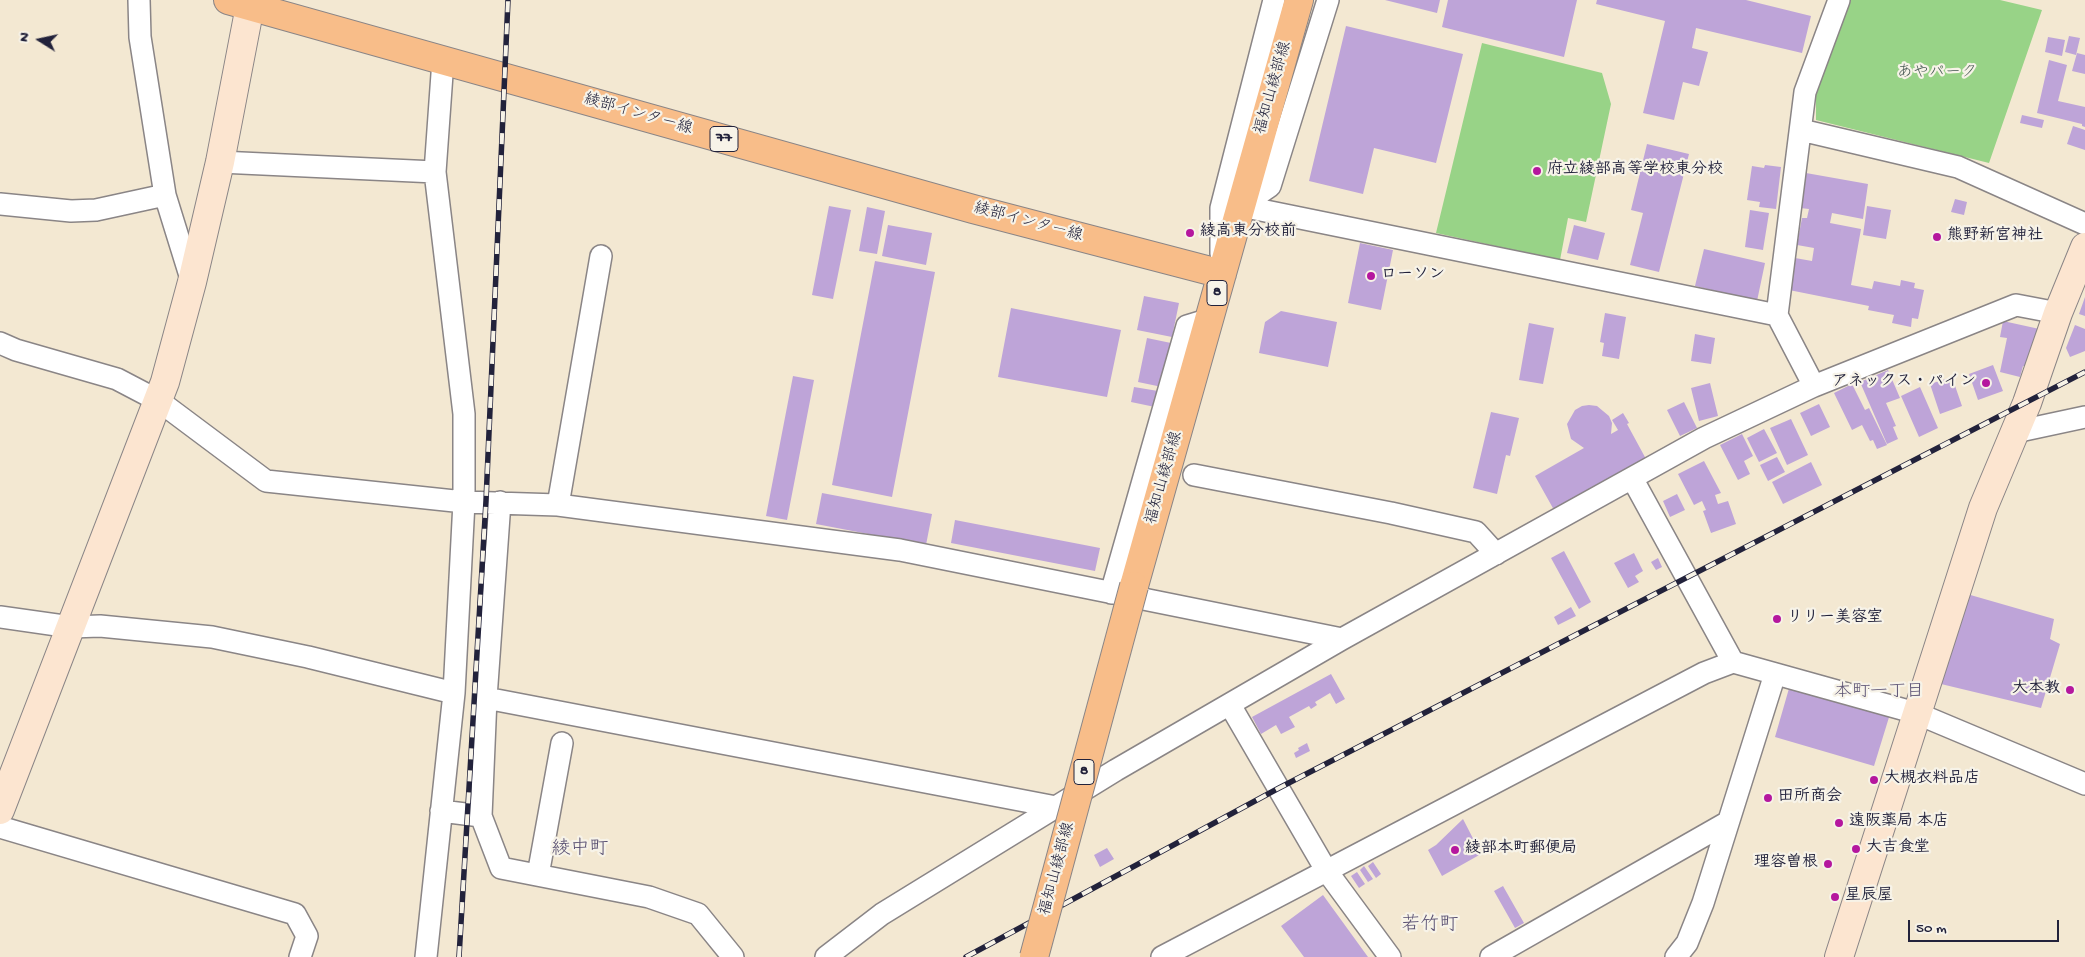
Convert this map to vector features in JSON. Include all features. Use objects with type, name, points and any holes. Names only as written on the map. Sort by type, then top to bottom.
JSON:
[{"type":"main road","name":"福知山綾部線","points":[[1034,957],[1122,589],[1210,320],[1299,0]]},
{"type":"main road","name":"綾部インター線","points":[[243,2],[973,209],[1222,274]]},
{"type":"street","points":[[139,0],[140,37],[165,196],[192,282]]},
{"type":"street","points":[[1222,274],[1221,208],[1274,0]]},
{"type":"street","points":[[1242,206],[1270,186],[1328,0]]},
{"type":"street","points":[[1814,386],[1777,315],[1805,92],[1840,0]]},
{"type":"street","points":[[0,810],[159,401],[192,282],[220,162],[243,2]]},
{"type":"street","points":[[426,957],[454,692],[464,502],[464,414],[435,172],[443,60]]},
{"type":"street","points":[[1801,130],[1958,167],[2085,224]]},
{"type":"street","points":[[220,162],[435,172]]},
{"type":"street","points":[[0,204],[71,211],[96,210],[165,196]]},
{"type":"street","points":[[1242,206],[1777,315]]},
{"type":"street","points":[[1839,957],[1983,508],[2016,432],[2058,314],[2085,247]]},
{"type":"street","points":[[558,505],[601,256]]},
{"type":"street","points":[[826,957],[882,914],[1056,807],[1342,639],[1704,438],[1814,386],[2016,305],[2058,314]]},
{"type":"street","points":[[0,343],[16,350],[117,379],[159,401],[266,481],[464,502],[558,505],[900,550],[1122,589],[1342,639]]},
{"type":"street","points":[[2016,432],[2085,417]]},
{"type":"street","points":[[1194,475],[1391,513],[1476,532],[1496,554]]},
{"type":"street","points":[[1632,478],[1733,662]]},
{"type":"street","points":[[500,502],[486,698],[482,816],[501,868],[649,897],[698,914],[733,957]]},
{"type":"street","points":[[0,617],[71,627],[100,626],[212,637],[308,657],[454,692]]},
{"type":"street","points":[[1162,957],[1704,673],[1733,662],[1916,713],[2085,784]]},
{"type":"street","points":[[1676,957],[1687,943],[1703,903],[1775,674]]},
{"type":"street","points":[[486,698],[1056,807]]},
{"type":"street","points":[[1230,705],[1326,870],[1390,957]]},
{"type":"street","points":[[538,875],[562,743]]},
{"type":"street","points":[[441,812],[482,816]]},
{"type":"street","points":[[1491,957],[1728,822]]},
{"type":"street","points":[[0,827],[295,914],[308,936],[300,957]]},
{"type":"green space","name":"あやパーク","points":[[1851,0],[2000,0],[2042,10],[1989,163],[1816,120],[1816,92]]},
{"type":"green space","points":[[1482,43],[1602,73],[1611,104],[1586,222],[1568,218],[1560,260],[1436,233]]},
{"type":"building","points":[[1385,0],[1440,0],[1437,13]]},
{"type":"building","points":[[1448,0],[1577,0],[1564,57],[1442,27]]},
{"type":"building","points":[[1597,0],[1746,0],[1811,16],[1802,53],[1696,28],[1692,48],[1708,52],[1699,86],[1683,82],[1674,120],[1643,113],[1665,21],[1596,4]]},
{"type":"building","points":[[1346,26],[1463,54],[1436,163],[1374,148],[1363,194],[1309,181]]},
{"type":"building","points":[[2069,36],[2080,38],[2076,55],[2065,52]]},
{"type":"building","points":[[2048,37],[2065,40],[2062,56],[2045,52]]},
{"type":"building","points":[[2077,53],[2085,55],[2085,74],[2072,71]]},
{"type":"building","points":[[2049,60],[2067,65],[2058,101],[2085,107],[2085,127],[2082,124],[2037,113]]},
{"type":"building","points":[[2022,115],[2044,120],[2042,128],[2020,123]]},
{"type":"building","points":[[2073,126],[2085,130],[2085,150],[2067,144]]},
{"type":"building","points":[[1647,144],[1689,154],[1659,272],[1630,265],[1643,213],[1631,210]]},
{"type":"building","points":[[1765,165],[1781,167],[1776,209],[1759,207],[1760,202],[1747,200],[1752,166],[1764,168]]},
{"type":"building","points":[[1806,173],[1868,184],[1863,219],[1832,213],[1830,223],[1861,229],[1851,285],[1872,289],[1874,281],[1900,286],[1901,280],[1915,283],[1914,288],[1924,290],[1918,319],[1912,318],[1911,327],[1892,323],[1894,315],[1868,310],[1869,306],[1789,290],[1795,258],[1812,261],[1814,248],[1797,245],[1802,218],[1807,218],[1809,209],[1800,208]]},
{"type":"building","points":[[1955,199],[1967,202],[1964,215],[1951,212]]},
{"type":"building","points":[[829,206],[851,210],[833,299],[812,295]]},
{"type":"building","points":[[1867,206],[1891,210],[1886,239],[1863,235]]},
{"type":"building","points":[[867,207],[885,211],[877,254],[859,251]]},
{"type":"building","points":[[1750,210],[1769,213],[1763,250],[1745,247]]},
{"type":"building","points":[[888,225],[932,233],[926,265],[882,256]]},
{"type":"building","points":[[1574,225],[1605,233],[1598,260],[1567,253]]},
{"type":"building","points":[[1360,243],[1393,250],[1381,310],[1348,303]]},
{"type":"building","points":[[1704,249],[1765,263],[1757,301],[1695,286]]},
{"type":"building","points":[[875,261],[935,272],[892,497],[832,485]]},
{"type":"building","points":[[1144,296],[1179,303],[1172,337],[1137,330]]},
{"type":"building","points":[[2085,297],[2085,316],[2079,314]]},
{"type":"building","points":[[1011,308],[1121,330],[1107,397],[998,377]]},
{"type":"building","points":[[1281,311],[1337,322],[1328,367],[1259,353],[1265,322]]},
{"type":"building","points":[[1605,313],[1626,317],[1619,359],[1602,356],[1604,343],[1600,342]]},
{"type":"building","points":[[2003,321],[2044,330],[2030,367],[2023,366],[2020,377],[2000,372],[2007,338],[2000,337]]},
{"type":"building","points":[[1529,323],[1554,328],[1543,384],[1519,380]]},
{"type":"building","points":[[2075,325],[2085,329],[2085,351],[2070,357],[2066,348]]},
{"type":"building","points":[[1695,334],[1715,338],[1711,364],[1691,361]]},
{"type":"building","points":[[1147,338],[1171,343],[1162,387],[1138,382]]},
{"type":"building","name":"アネックス・パイン","points":[[1993,365],[2003,391],[1978,400],[1969,374]]},
{"type":"building","points":[[1888,370],[1900,398],[1886,403],[1896,426],[1893,427],[1898,439],[1887,444],[1860,382]]},
{"type":"building","points":[[793,376],[814,380],[787,520],[766,516]]},
{"type":"building","points":[[1952,377],[1962,406],[1940,414],[1930,384]]},
{"type":"building","points":[[1710,383],[1718,416],[1699,421],[1691,388]]},
{"type":"building","points":[[1852,384],[1865,410],[1869,408],[1887,445],[1877,449],[1873,440],[1870,441],[1862,425],[1852,430],[1834,393]]},
{"type":"building","points":[[1134,387],[1158,391],[1155,407],[1131,402]]},
{"type":"building","points":[[1920,387],[1938,428],[1919,437],[1901,396]]},
{"type":"building","points":[[1684,402],[1697,428],[1680,436],[1667,410]]},
{"type":"building","points":[[1819,404],[1830,427],[1811,436],[1800,413]]},
{"type":"building","points":[[1589,405],[1597,406],[1609,416],[1612,423],[1611,434],[1618,430],[1612,420],[1623,413],[1646,459],[1554,510],[1535,476],[1584,448],[1571,439],[1567,424],[1575,410]]},
{"type":"building","points":[[1491,412],[1519,418],[1510,456],[1506,455],[1497,494],[1473,488]]},
{"type":"building","points":[[1791,419],[1808,455],[1787,465],[1770,428]]},
{"type":"building","points":[[1764,429],[1777,453],[1759,462],[1747,438]]},
{"type":"building","points":[[1742,434],[1753,456],[1744,461],[1750,474],[1738,480],[1720,445]]},
{"type":"building","points":[[1777,457],[1785,472],[1768,481],[1760,465]]},
{"type":"building","points":[[1704,461],[1721,493],[1715,495],[1718,504],[1728,501],[1736,524],[1711,533],[1703,511],[1706,510],[1702,501],[1694,505],[1678,474]]},
{"type":"building","points":[[1811,462],[1822,485],[1783,504],[1772,482]]},
{"type":"building","points":[[822,493],[932,514],[926,545],[816,524]]},
{"type":"building","points":[[1677,494],[1685,510],[1670,517],[1663,501]]},
{"type":"building","points":[[955,520],[1100,548],[1095,571],[951,543]]},
{"type":"building","points":[[1564,551],[1591,602],[1579,609],[1551,558]]},
{"type":"building","points":[[1634,553],[1643,571],[1635,576],[1639,582],[1628,588],[1614,563]]},
{"type":"building","points":[[1658,558],[1662,567],[1656,570],[1651,562]]},
{"type":"building","points":[[1960,592],[2054,619],[2050,639],[2060,644],[2041,708],[1941,684],[1936,670]]},
{"type":"building","points":[[1571,607],[1576,616],[1558,625],[1554,617]]},
{"type":"building","points":[[1331,674],[1345,699],[1336,704],[1330,693],[1315,702],[1317,705],[1311,709],[1309,706],[1289,717],[1295,727],[1281,734],[1276,725],[1261,734],[1252,717]]},
{"type":"building","points":[[1790,685],[1890,714],[1874,766],[1775,737]]},
{"type":"building","points":[[1307,743],[1310,751],[1296,758],[1294,753],[1299,750],[1298,748]]},
{"type":"building","points":[[1463,819],[1481,854],[1442,876],[1428,850],[1436,845]]},
{"type":"building","points":[[1107,848],[1114,859],[1100,867],[1094,855]]},
{"type":"building","points":[[1373,862],[1381,874],[1376,878],[1368,866]]},
{"type":"building","points":[[1364,866],[1373,879],[1368,882],[1360,870]]},
{"type":"building","points":[[1357,872],[1365,884],[1359,888],[1351,876]]},
{"type":"building","points":[[1503,886],[1524,923],[1515,928],[1494,891]]},
{"type":"building","points":[[1323,895],[1368,957],[1304,957],[1281,926]]},
{"type":"railway","points":[[459,957],[486,501],[508,0]]},
{"type":"railway","points":[[966,957],[1279,788],[2085,372]]},
{"type":"place","name":"府立綾部高等学校東分校","points":[[1537,171]]},
{"type":"place","name":"綾高東分校前","points":[[1190,233]]},
{"type":"place","name":"熊野新宮神社","points":[[1937,237]]},
{"type":"place","name":"ローソン","points":[[1371,276]]},
{"type":"place","name":"アネックス・パイン","points":[[1986,383]]},
{"type":"place","name":"リリー美容室","points":[[1777,619]]},
{"type":"place","name":"大本教","points":[[2070,690]]},
{"type":"place","name":"大槻衣料品店","points":[[1874,780]]},
{"type":"place","name":"田所商会","points":[[1768,798]]},
{"type":"place","name":"遠阪薬局 本店","points":[[1839,823]]},
{"type":"place","name":"大吉食堂","points":[[1856,849]]},
{"type":"place","name":"綾部本町郵便局","points":[[1455,850]]},
{"type":"place","name":"理容曽根","points":[[1828,864]]},
{"type":"place","name":"星辰屋","points":[[1835,897]]},
{"type":"district","name":"本町一丁目","points":[[1879,693]]},
{"type":"district","name":"綾中町","points":[[580,850]]},
{"type":"district","name":"若竹町","points":[[1430,926]]}]
